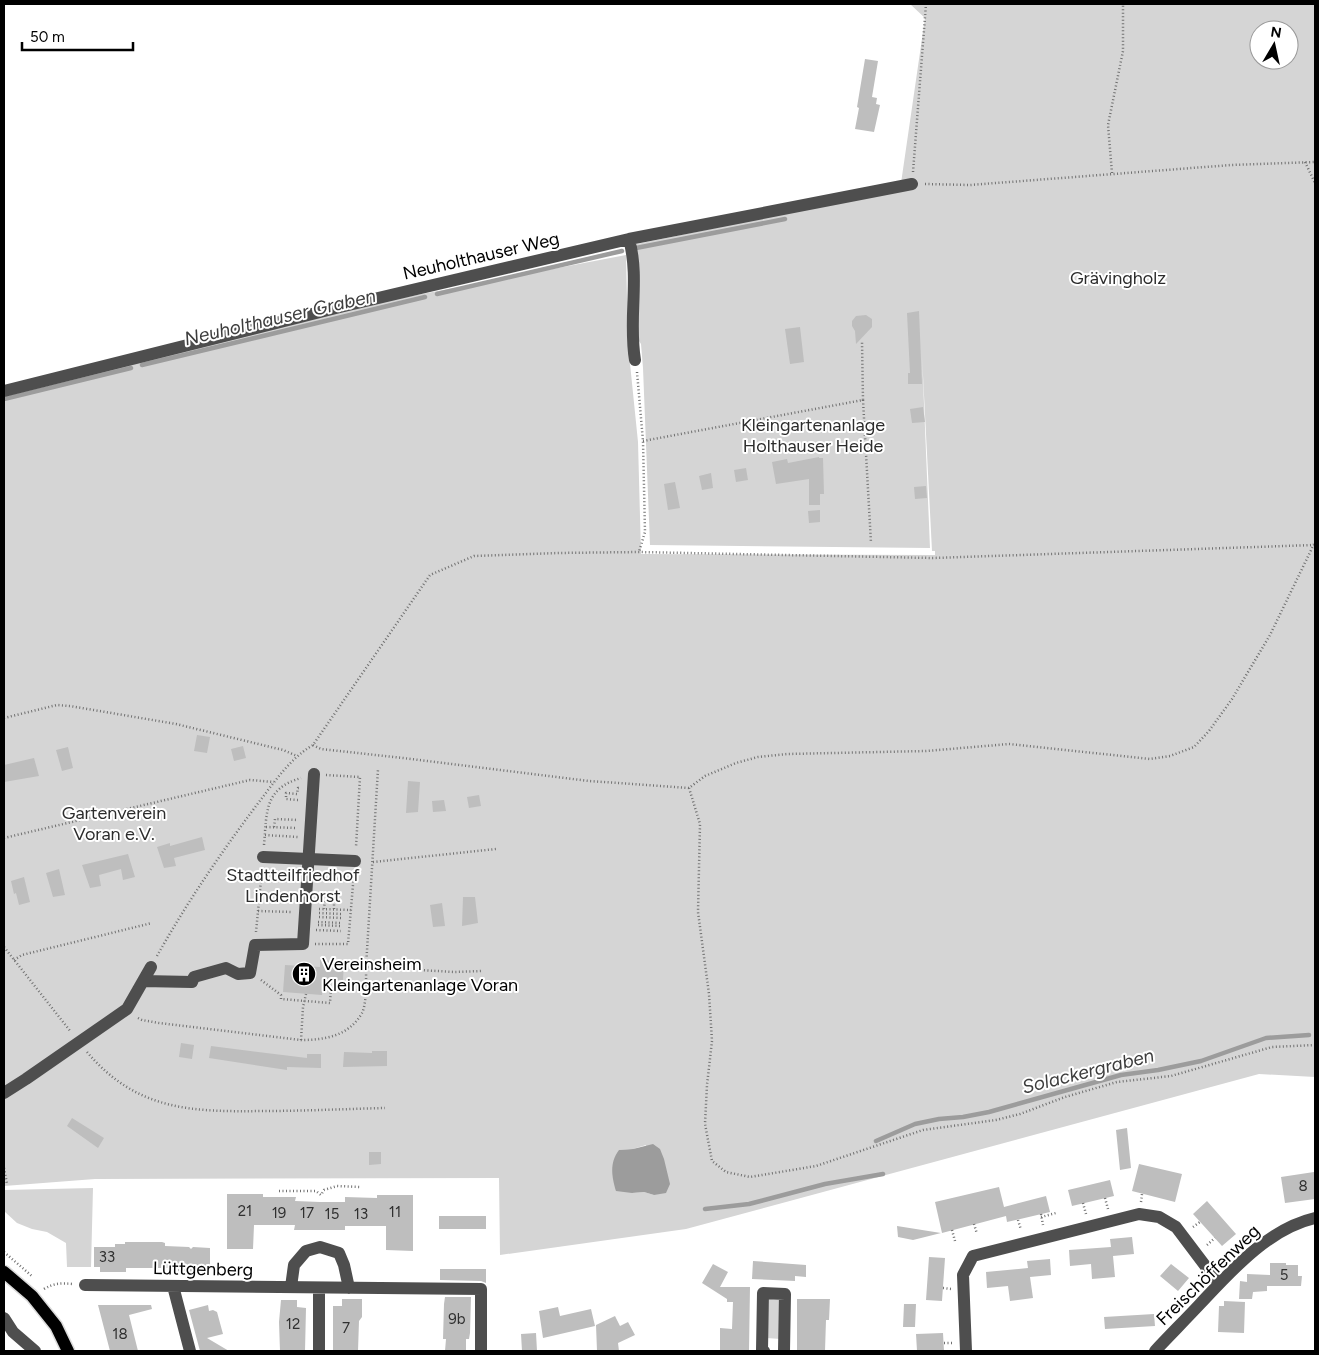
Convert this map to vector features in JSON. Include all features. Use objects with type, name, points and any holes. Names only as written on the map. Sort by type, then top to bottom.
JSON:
[{"type":"main road","points":[[4,1272],[32,1296],[56,1326],[68,1351]]},
{"type":"street","name":"Neuholthauser Weg","points":[[4,391],[331,310],[630,239],[912,184]]},
{"type":"street","points":[[630,239],[635,267],[632,332],[635,360]]},
{"type":"street","points":[[144,981],[192,982],[194,977],[226,968],[238,974],[250,973],[254,945],[303,944],[312,913],[308,878],[314,774]]},
{"type":"street","points":[[263,857],[355,861]]},
{"type":"street","points":[[4,1093],[127,1009],[151,966]]},
{"type":"street","points":[[966,1351],[963,1275],[973,1256],[1139,1214],[1159,1218],[1176,1227],[1219,1284]]},
{"type":"street","name":"Freischöffenweg","points":[[1156,1351],[1219,1284],[1268,1240],[1284,1229],[1315,1218]]},
{"type":"street","points":[[291,1288],[294,1265],[306,1251],[320,1247],[339,1253],[344,1265],[349,1288]]},
{"type":"street","name":"Lüttgenberg","points":[[85,1285],[481,1289],[481,1351]]},
{"type":"street","points":[[173,1286],[190,1351]]},
{"type":"street","points":[[319,1288],[319,1351]]},
{"type":"street","points":[[764,1351],[762,1350],[763,1293],[785,1294],[784,1351]]},
{"type":"street","points":[[4,1318],[13,1332],[35,1351]]},
{"type":"path","points":[[926,4],[912,184],[970,185],[1232,165],[1315,162]]},
{"type":"path","points":[[1112,174],[1108,126],[1123,51],[1123,4]]},
{"type":"path","points":[[1305,162],[1315,183]]},
{"type":"path","points":[[862,342],[863,400],[871,543]]},
{"type":"path","points":[[635,360],[643,440],[645,532],[639,552]]},
{"type":"path","points":[[643,440],[863,400]]},
{"type":"path","points":[[151,966],[222,850],[274,782],[297,756],[313,745],[430,575],[474,556],[558,552],[639,552],[933,558],[1314,543],[1270,635],[1232,699],[1209,731],[1194,747],[1170,756],[1150,759],[1009,744],[926,751],[787,754],[758,757],[736,763],[705,776],[689,788],[542,776],[411,759],[321,750],[313,745]]},
{"type":"path","points":[[4,718],[57,706],[70,706],[176,724],[283,750],[297,756]]},
{"type":"path","points":[[127,1009],[142,1020],[301,1040],[318,1040],[336,1036],[350,1029],[362,1012],[365,991],[378,769]]},
{"type":"path","points":[[254,945],[270,800],[278,788],[294,780],[314,774],[360,777],[348,944],[303,944]]},
{"type":"path","points":[[4,838],[250,780],[274,782]]},
{"type":"path","points":[[689,788],[700,824],[698,912],[709,994],[712,1041],[705,1124],[712,1161],[726,1172],[750,1177],[816,1166],[923,1130],[996,1120],[1117,1082],[1171,1076],[1272,1047],[1315,1045]]},
{"type":"path","points":[[266,826],[274,827],[299,828],[299,820],[275,819],[274,827]]},
{"type":"path","points":[[265,835],[310,838]]},
{"type":"path","points":[[373,862],[496,849]]},
{"type":"path","points":[[308,878],[343,879]]},
{"type":"path","points":[[324,909],[325,899]]},
{"type":"path","points":[[334,900],[334,909]]},
{"type":"path","points":[[312,913],[324,909],[351,910]]},
{"type":"path","points":[[258,911],[342,916]]},
{"type":"path","points":[[14,960],[22,955],[152,923]]},
{"type":"path","points":[[314,923],[342,924]]},
{"type":"path","points":[[314,930],[341,930]]},
{"type":"path","points":[[4,947],[93,1059],[127,1088],[158,1101],[208,1112],[385,1108]]},
{"type":"path","points":[[366,967],[455,972],[483,971]]},
{"type":"path","points":[[250,973],[273,988],[281,995],[281,999],[330,1003],[331,988],[365,991]]},
{"type":"path","points":[[301,1040],[306,994]]},
{"type":"path","points":[[4,1168],[7,1184]]},
{"type":"path","points":[[320,1202],[324,1190],[337,1186],[360,1187]]},
{"type":"path","points":[[279,1191],[316,1191],[321,1195]]},
{"type":"path","points":[[1105,1198],[1109,1215]]},
{"type":"path","points":[[1083,1203],[1088,1220]]},
{"type":"path","points":[[1045,1231],[1041,1216],[1056,1213]]},
{"type":"path","points":[[1018,1220],[1023,1237]]},
{"type":"path","points":[[974,1224],[977,1234]]},
{"type":"path","points":[[952,1230],[955,1241]]},
{"type":"path","points":[[1202,1250],[1215,1238]]},
{"type":"green space","points":[[910,4],[1315,4],[1315,1077],[1259,1074],[686,1229],[500,1255],[499,1178],[95,1179],[4,1186],[4,391],[396,299],[626,255],[628,344],[638,442],[641,554],[935,555],[935,551],[932,551],[922,356],[930,548],[650,545],[643,368],[641,344],[637,338],[637,244],[900,190],[925,18]],"holes":[[[646,1145],[654,1195],[644,1192],[632,1193],[619,1150],[633,1149]]]},
{"type":"green space","points":[[93,1188],[91,1267],[67,1267],[66,1243],[47,1232],[17,1223],[4,1211],[4,1190]]},
{"type":"green space","points":[[769,1297],[781,1300],[781,1339],[766,1338]]},
{"type":"shaded area","points":[[653,1144],[660,1149],[664,1159],[670,1184],[666,1193],[654,1195],[644,1192],[616,1191],[613,1165],[619,1150]]},
{"type":"building","points":[[865,59],[878,61],[872,97],[877,98],[876,104],[880,105],[874,132],[855,129]]},
{"type":"building","points":[[919,311],[922,384],[908,384],[908,373],[910,373],[907,313]]},
{"type":"building","points":[[866,315],[872,319],[872,327],[856,344],[852,321],[856,316]]},
{"type":"building","points":[[800,327],[804,362],[790,364],[785,329]]},
{"type":"building","points":[[923,407],[925,422],[912,423],[910,409]]},
{"type":"building","points":[[819,457],[823,458],[824,494],[820,494],[820,505],[809,505],[809,479],[776,484],[772,462],[787,459],[788,463]]},
{"type":"building","points":[[746,468],[748,480],[736,482],[734,470]]},
{"type":"building","points":[[711,473],[713,488],[702,490],[699,476]]},
{"type":"building","points":[[675,482],[680,508],[668,510],[664,484]]},
{"type":"building","points":[[926,486],[927,498],[915,499],[914,487]]},
{"type":"building","points":[[820,510],[820,522],[809,523],[808,511]]},
{"type":"building","points":[[197,735],[210,737],[207,753],[194,751]]},
{"type":"building","points":[[243,746],[246,758],[234,761],[231,749]]},
{"type":"building","points":[[68,747],[73,768],[62,771],[56,750]]},
{"type":"building","points":[[34,758],[39,776],[4,782],[4,765]]},
{"type":"building","points":[[408,781],[420,782],[418,812],[406,813]]},
{"type":"building","points":[[479,795],[481,806],[469,808],[467,797]]},
{"type":"building","points":[[444,800],[446,811],[433,812],[432,801]]},
{"type":"building","points":[[202,837],[205,850],[174,858],[176,866],[164,868],[157,847],[170,843],[170,846]]},
{"type":"building","points":[[128,854],[135,877],[123,880],[121,869],[99,875],[101,886],[90,888],[82,865]]},
{"type":"building","points":[[59,869],[65,895],[53,897],[46,873]]},
{"type":"building","points":[[24,877],[30,902],[19,905],[11,881]]},
{"type":"building","points":[[463,897],[475,897],[478,923],[462,926]]},
{"type":"building","points":[[442,903],[445,926],[433,927],[430,905]]},
{"type":"building","name":"Vereinsheim Kleingartenanlage Voran","points":[[320,960],[344,962],[343,980],[324,980],[322,995],[283,992],[285,965],[320,967]]},
{"type":"building","points":[[181,1043],[194,1045],[192,1059],[179,1057]]},
{"type":"building","points":[[211,1046],[307,1058],[307,1054],[321,1054],[321,1068],[287,1067],[287,1070],[209,1058]]},
{"type":"building","points":[[372,1051],[387,1051],[387,1066],[343,1067],[344,1052],[372,1053]]},
{"type":"building","points":[[72,1118],[104,1138],[98,1148],[67,1126]]},
{"type":"building","points":[[1127,1128],[1131,1168],[1120,1170],[1116,1130]]},
{"type":"building","points":[[369,1152],[381,1152],[381,1164],[369,1165]]},
{"type":"building","points":[[1139,1164],[1182,1174],[1175,1202],[1132,1191]]},
{"type":"building","points":[[1314,1172],[1315,1199],[1285,1203],[1281,1177]]},
{"type":"building","points":[[1110,1180],[1114,1196],[1072,1206],[1068,1190]]},
{"type":"building","points":[[999,1187],[1004,1207],[1046,1196],[1050,1212],[1007,1222],[1006,1216],[942,1233],[935,1202]]},
{"type":"building","points":[[227,1194],[263,1194],[263,1197],[296,1197],[295,1201],[320,1202],[345,1202],[345,1197],[377,1198],[377,1195],[413,1195],[413,1251],[386,1250],[386,1226],[345,1226],[345,1230],[294,1230],[295,1225],[254,1225],[253,1249],[227,1249]]},
{"type":"building","points":[[1207,1201],[1236,1234],[1222,1246],[1193,1214]]},
{"type":"building","points":[[439,1216],[486,1216],[486,1229],[439,1229]]},
{"type":"building","points":[[897,1226],[941,1233],[913,1240],[898,1237]]},
{"type":"building","points":[[1132,1237],[1134,1254],[1113,1256],[1115,1277],[1092,1279],[1091,1264],[1070,1266],[1069,1250],[1111,1247],[1110,1239]]},
{"type":"building","points":[[125,1242],[162,1242],[165,1243],[165,1246],[189,1247],[191,1249],[193,1247],[210,1248],[210,1268],[204,1268],[203,1273],[184,1273],[178,1272],[178,1268],[126,1268],[126,1272],[100,1272],[100,1267],[94,1267],[94,1247],[115,1247],[115,1244],[125,1244]]},
{"type":"building","points":[[929,1257],[945,1258],[942,1301],[926,1300]]},
{"type":"building","points":[[1050,1259],[1051,1275],[1030,1277],[1033,1298],[1010,1301],[1008,1286],[987,1288],[986,1272],[1028,1268],[1027,1261]]},
{"type":"building","points":[[753,1261],[806,1265],[806,1277],[795,1276],[795,1281],[752,1279]]},
{"type":"building","points":[[1270,1263],[1298,1265],[1298,1276],[1302,1276],[1301,1286],[1267,1286],[1267,1291],[1253,1292],[1252,1299],[1239,1299],[1240,1281],[1247,1282],[1247,1274],[1270,1275]]},
{"type":"building","points":[[713,1264],[728,1272],[720,1287],[750,1287],[749,1350],[720,1350],[720,1328],[732,1329],[733,1302],[727,1302],[727,1299],[702,1283]]},
{"type":"building","points":[[1171,1264],[1189,1278],[1178,1291],[1160,1276]]},
{"type":"building","points":[[440,1269],[486,1269],[486,1283],[481,1281],[440,1280]]},
{"type":"building","points":[[445,1297],[471,1297],[470,1333],[469,1339],[466,1339],[466,1351],[445,1351],[446,1339],[443,1339]]},
{"type":"building","points":[[342,1299],[362,1299],[358,1351],[333,1351],[333,1306],[342,1306]]},
{"type":"building","points":[[797,1299],[830,1299],[829,1320],[826,1320],[825,1351],[797,1351]]},
{"type":"building","points":[[281,1300],[297,1300],[297,1307],[306,1308],[305,1351],[280,1351],[279,1322]]},
{"type":"building","points":[[1224,1301],[1245,1302],[1244,1333],[1218,1332],[1219,1306],[1224,1306]]},
{"type":"building","points":[[904,1304],[916,1304],[915,1327],[903,1327]]},
{"type":"building","points":[[98,1305],[151,1305],[152,1309],[129,1315],[138,1351],[110,1351]]},
{"type":"building","points":[[208,1305],[209,1311],[217,1312],[223,1334],[207,1338],[229,1351],[200,1351],[189,1310]]},
{"type":"building","points":[[558,1307],[560,1316],[591,1309],[595,1326],[543,1338],[539,1311]]},
{"type":"building","points":[[1154,1314],[1155,1326],[1105,1329],[1104,1317]]},
{"type":"building","points":[[615,1316],[620,1326],[628,1322],[635,1335],[618,1343],[619,1351],[597,1351],[596,1325]]},
{"type":"building","points":[[536,1333],[537,1351],[522,1351],[521,1334]]},
{"type":"building","points":[[943,1333],[944,1351],[917,1351],[916,1334]]},
{"type":"waterway","name":"Neuholthauser Graben","points":[[636,248],[785,219]]},
{"type":"waterway","name":"Neuholthauser Graben","points":[[437,294],[622,251]]},
{"type":"waterway","name":"Neuholthauser Graben","points":[[142,365],[425,297]]},
{"type":"waterway","name":"Neuholthauser Graben","points":[[4,399],[131,368]]},
{"type":"waterway","name":"Solackergraben","points":[[876,1141],[915,1124],[989,1112],[1121,1075],[1201,1061],[1266,1038],[1309,1035]]},
{"type":"waterway","points":[[705,1209],[749,1204],[825,1184],[883,1174]]},
{"type":"place","name":"Vereinsheim Kleingartenanlage Voran","points":[[304,974]]},
{"type":"park label","name":"Grävingholz","points":[[1118,278]]},
{"type":"park label","name":"Kleingartenanlage Holthauser Heide","points":[[813,435]]},
{"type":"park label","name":"Gartenverein Voran e.V.","points":[[114,823]]},
{"type":"park label","name":"Stadtteilfriedhof Lindenhorst","points":[[293,885]]}]
